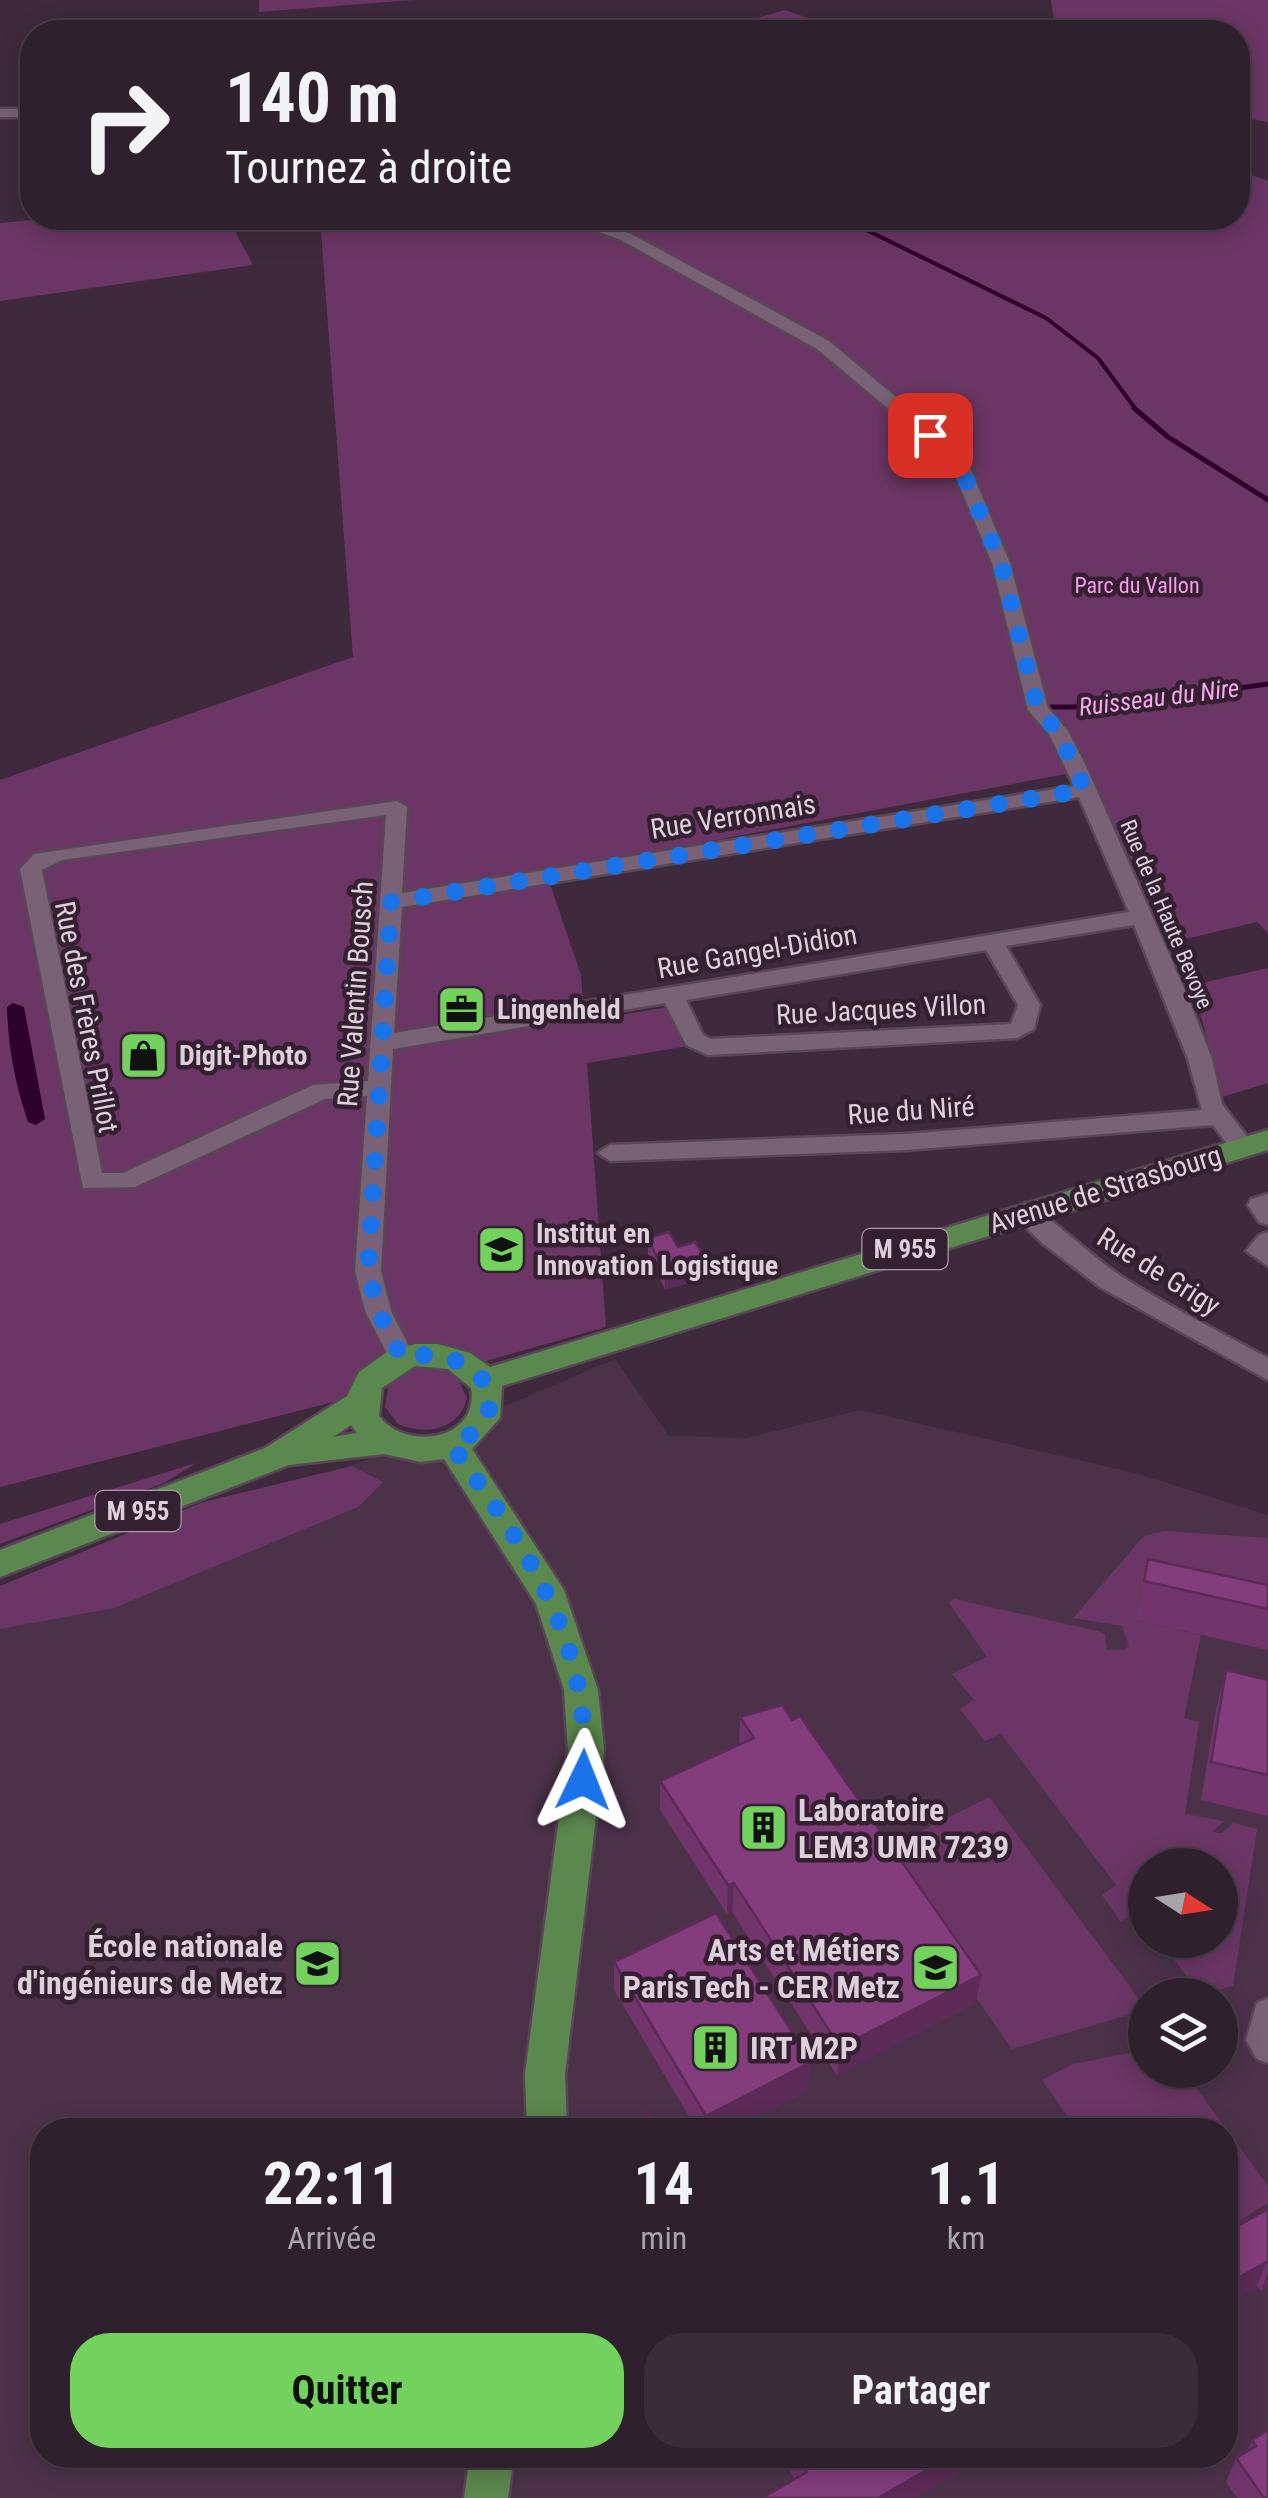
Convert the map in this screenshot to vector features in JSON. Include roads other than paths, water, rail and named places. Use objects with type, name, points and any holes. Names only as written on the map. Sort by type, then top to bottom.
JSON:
[{"type":"main road","name":"Avenue de Strasbourg","points":[[484,1380],[1256,1144]]},
{"type":"main road","points":[[430,1354],[456,1358],[484,1380],[489,1392],[486,1417],[452,1446],[417,1450],[385,1442],[367,1425],[361,1403],[373,1376],[402,1358],[430,1354]]},
{"type":"main road","name":"M 955","points":[[0,1564],[276,1456],[361,1403]]},
{"type":"main road","name":"M 955","points":[[276,1456],[385,1442]]},
{"type":"main road","points":[[452,1446],[552,1600],[581,1690],[583,1780],[545,2074],[547,2118]]},
{"type":"main road","points":[[528,2118],[545,2074]]},
{"type":"main road","points":[[486,2498],[490,2468]]},
{"type":"street","name":"Rue de la Haute Bevoye","points":[[605,230],[626,237],[823,345],[946,448],[962,470],[1001,563],[1038,710],[1058,731],[1142,917],[1189,1028],[1216,1116],[1256,1144]]},
{"type":"street","name":"Rue Verronnais","points":[[391,902],[1085,790]]},
{"type":"street","name":"Rue Valentin Bousch","points":[[397,808],[368,1271],[378,1311],[402,1358]]},
{"type":"street","name":"Rue des Frères Prillot","points":[[379,1088],[321,1092],[126,1181],[92,1182],[31,869],[42,859],[60,854],[397,808]]},
{"type":"street","name":"Rue Gangel-Didion","points":[[382,1043],[1142,917]]},
{"type":"street","name":"Rue Jacques Villon","points":[[673,996],[694,1040],[708,1047],[1016,1031],[1026,1024],[1029,1005],[992,941]]},
{"type":"street","name":"Rue du Niré","points":[[610,1153],[906,1142],[1216,1116]]},
{"type":"street","points":[[1268,1203],[1260,1205],[1268,1216]]},
{"type":"street","name":"Rue de Grigy","points":[[1026,1212],[1054,1241],[1135,1294],[1266,1366]]},
{"type":"street","points":[[1268,1241],[1260,1252],[1268,1256]]},
{"type":"street","points":[[1268,2013],[1262,2040],[1268,2048]]},
{"type":"waterway","points":[[866,230],[1046,318],[1098,358],[1136,410]]},
{"type":"waterway","points":[[1136,410],[1168,437],[1268,500]]},
{"type":"waterway","name":"Ruisseau du Nire","points":[[1049,707],[1101,707],[1268,684]]},
{"type":"place","name":"Lingenheld","points":[[462,1009]]},
{"type":"place","name":"Digit-Photo","points":[[144,1055]]},
{"type":"place","name":"Institut en Innovation Logistique","points":[[501,1249]]},
{"type":"place","name":"Laboratoire LEM3 UMR 7239","points":[[763,1828]]},
{"type":"place","name":"École nationale d'ingénieurs de Metz","points":[[318,1964]]},
{"type":"place","name":"Arts et Métiers ParisTech - CER Metz","points":[[935,1968]]},
{"type":"place","name":"IRT M2P","points":[[715,2048]]},
{"type":"park label","name":"Parc du Vallon","points":[[1137,585]]}]
